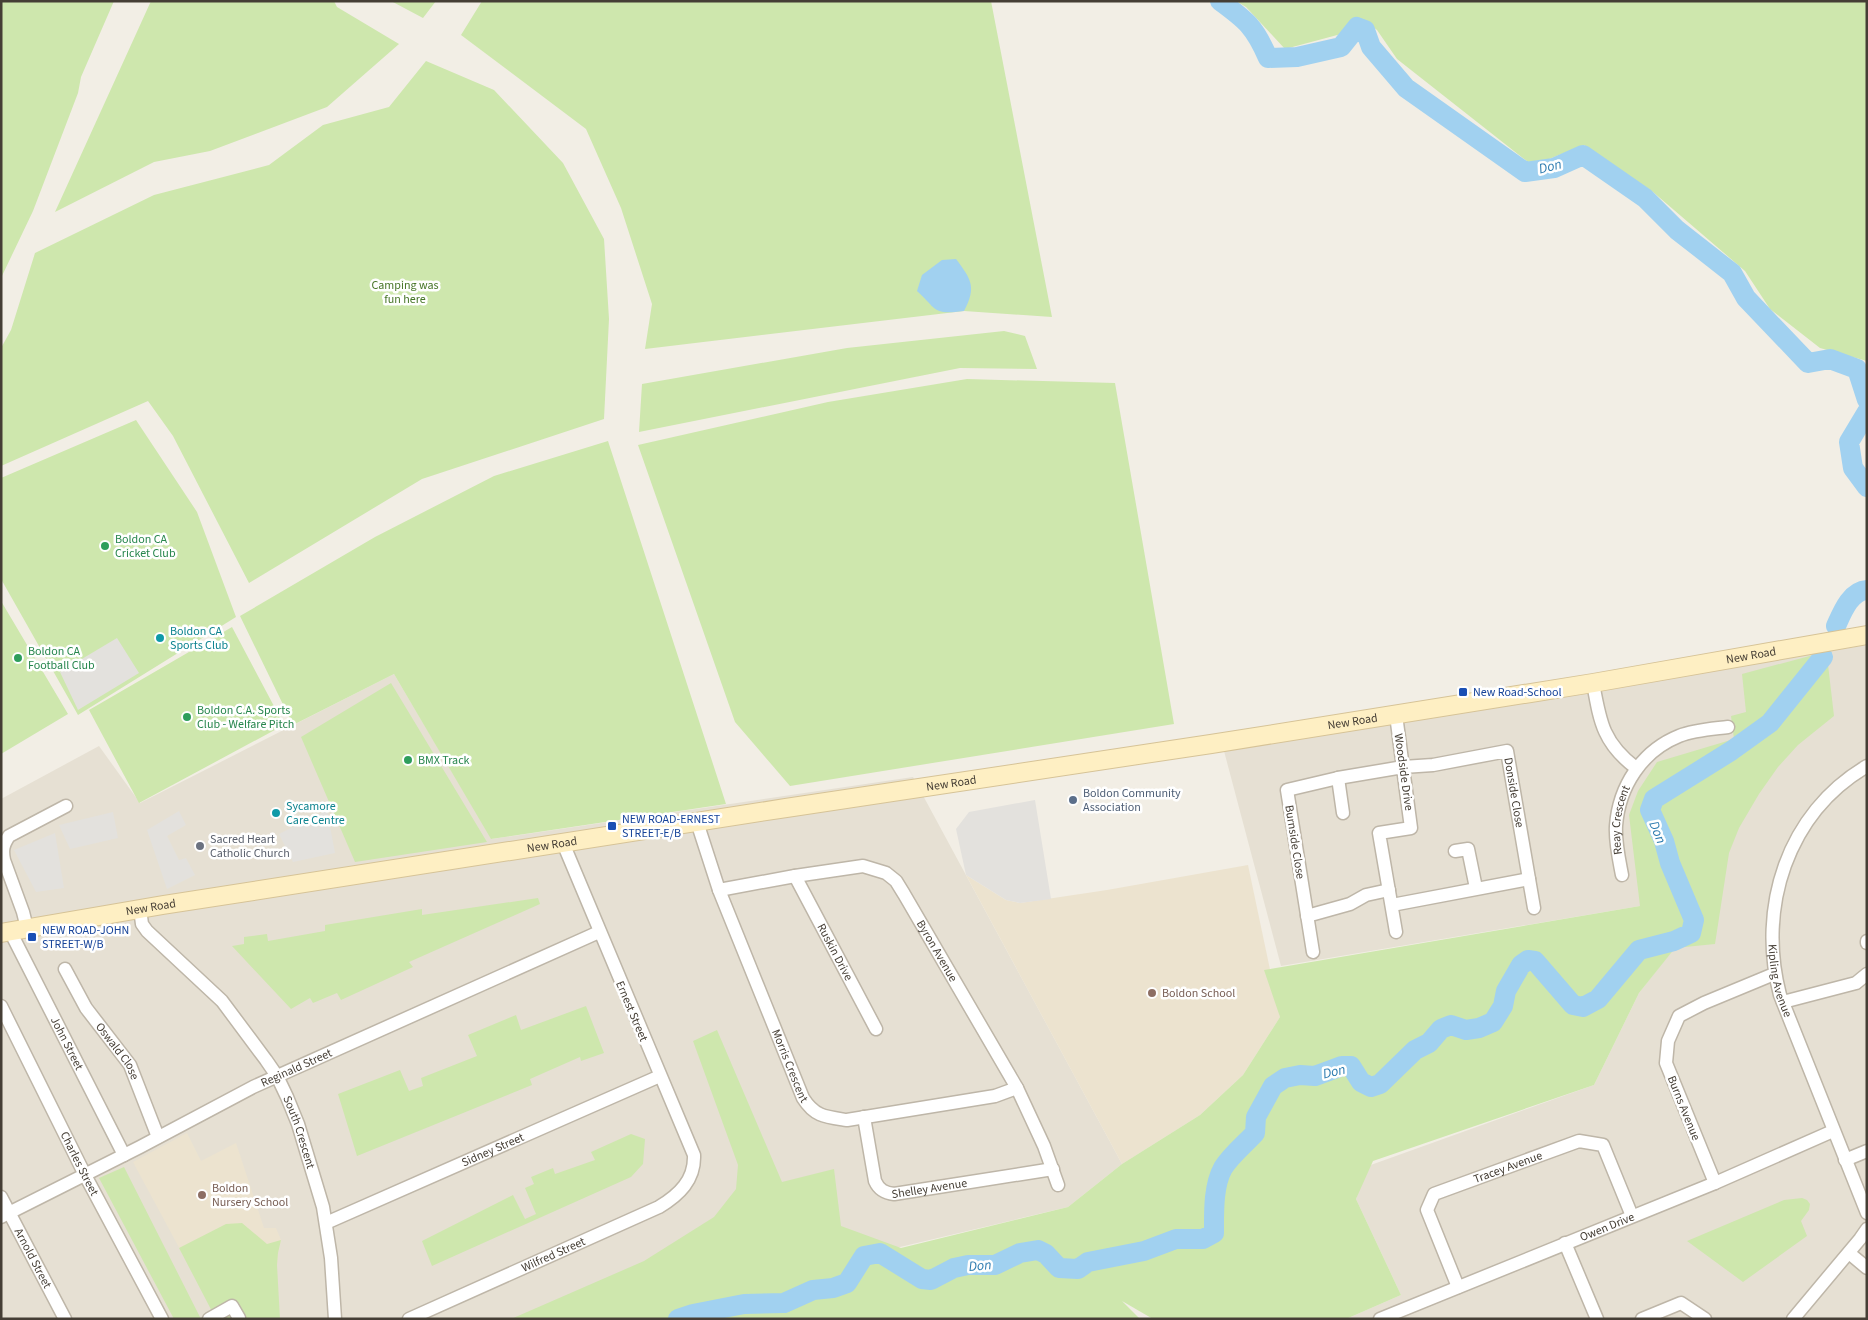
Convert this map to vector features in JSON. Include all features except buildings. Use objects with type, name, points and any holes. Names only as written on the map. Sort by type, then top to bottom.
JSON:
[{"type":"main road","name":"New Road","points":[[18,930],[140,909],[697,822],[1396,715],[1867,635]]},
{"type":"street","points":[[1593,682],[1599,717],[1605,732],[1622,757],[1636,768]]},
{"type":"street","name":"Woodside Drive","points":[[1396,715],[1411,828],[1379,833],[1396,932]]},
{"type":"street","name":"Reay Crescent","points":[[1622,875],[1617,842],[1618,810],[1636,768],[1656,749],[1680,736],[1728,727]]},
{"type":"street","name":"Donside Close","points":[[1403,767],[1433,765],[1507,751],[1534,908]]},
{"type":"street","name":"Kipling Avenue","points":[[1867,766],[1844,781],[1821,805],[1803,828],[1782,872],[1772,920],[1771,938],[1774,974],[1783,1002],[1867,1213]]},
{"type":"street","name":"Burnside Close","points":[[1313,952],[1287,790],[1338,778],[1403,767]]},
{"type":"street","points":[[1338,778],[1343,813]]},
{"type":"street","name":"John Street","points":[[66,806],[9,836],[4,843],[2,852],[24,912],[18,930],[124,1155]]},
{"type":"street","name":"Morris Crescent","points":[[697,822],[719,890],[803,1098],[810,1110],[828,1118],[847,1120],[995,1096],[1017,1088]]},
{"type":"street","name":"Ernest Street","points":[[563,843],[694,1155],[690,1180]]},
{"type":"street","points":[[1455,851],[1468,849],[1476,888]]},
{"type":"street","name":"Byron Avenue","points":[[719,890],[863,866],[886,872],[896,881],[1017,1088],[1033,1119],[1058,1184]]},
{"type":"street","name":"Ruskin Drive","points":[[794,876],[877,1028]]},
{"type":"street","points":[[1392,905],[1529,879]]},
{"type":"street","points":[[1307,916],[1350,904],[1366,895],[1389,890]]},
{"type":"street","name":"South Crescent","points":[[140,909],[142,924],[146,931],[222,1001],[277,1076],[298,1124],[315,1174],[326,1223],[332,1267],[335,1319]]},
{"type":"street","name":"Reginald Street","points":[[5,1215],[277,1076],[599,932]]},
{"type":"street","name":"Oswald Close","points":[[65,969],[86,1008],[130,1065],[158,1138]]},
{"type":"street","name":"Burns Avenue","points":[[1715,1183],[1666,1063],[1668,1040],[1679,1016],[1704,1003],[1774,974]]},
{"type":"street","points":[[1783,1002],[1856,983],[1867,974]]},
{"type":"street","name":"Charles Street","points":[[1,1006],[86,1175],[162,1319]]},
{"type":"street","name":"Sidney Street","points":[[326,1223],[660,1076]]},
{"type":"street","name":"Shelley Avenue","points":[[864,1117],[875,1182],[878,1187],[887,1193],[894,1194],[1053,1169]]},
{"type":"street","name":"Owen Drive","points":[[1380,1319],[1715,1183],[1833,1131]]},
{"type":"street","name":"Tracey Avenue","points":[[1458,1287],[1427,1210],[1434,1194],[1579,1140],[1603,1145],[1632,1216]]},
{"type":"street","points":[[1845,1160],[1867,1151]]},
{"type":"street","name":"Wilfred Street","points":[[408,1319],[659,1208],[672,1200],[690,1180]]},
{"type":"street","name":"Arnold Street","points":[[1,1197],[5,1215],[65,1319]]},
{"type":"street","points":[[1793,1319],[1867,1229]]},
{"type":"street","points":[[1566,1243],[1597,1319]]},
{"type":"street","points":[[1849,1253],[1867,1268]]},
{"type":"street","points":[[209,1319],[230,1301],[239,1318]]},
{"type":"street","points":[[1642,1319],[1681,1303],[1705,1319]]},
{"type":"shaded area","points":[[117,638],[139,673],[78,710],[60,672]]},
{"type":"shaded area","points":[[1867,645],[1867,1319],[1346,1319],[1401,1295],[1356,1199],[1368,1166],[1594,1085],[1639,993],[1675,947],[1640,906],[1281,966],[1224,751]]},
{"type":"shaded area","points":[[394,674],[492,839],[913,777],[1122,1164],[1068,1207],[597,1319],[1,1319],[1,799],[99,746],[140,803]]},
{"type":"shaded area","points":[[1035,800],[1051,899],[1020,903],[1006,900],[966,875],[956,829],[969,812]]},
{"type":"shaded area","points":[[327,810],[335,853],[293,862],[279,834]]},
{"type":"shaded area","points":[[179,811],[186,825],[167,836],[179,860],[186,858],[195,875],[167,889],[147,830]]},
{"type":"shaded area","points":[[113,812],[118,838],[70,849],[59,825]]},
{"type":"shaded area","points":[[55,833],[64,888],[36,892],[14,850]]},
{"type":"shaded area","name":"Boldon School","points":[[1248,865],[1280,1017],[1243,1075],[1200,1115],[1122,1164],[966,875],[1006,900],[1020,903]]},
{"type":"shaded area","name":"Boldon Nursery School","points":[[187,1133],[201,1161],[236,1143],[264,1228],[276,1228],[281,1240],[277,1265],[204,1294],[133,1162]]},
{"type":"green space","points":[[1,1],[114,1],[81,77],[78,93],[33,211],[1,278]]},
{"type":"green space","points":[[151,1],[334,1],[337,7],[399,44],[327,107],[210,151],[154,162],[55,212]]},
{"type":"green space","points":[[391,1],[436,1],[423,18]]},
{"type":"green space","points":[[482,1],[991,1],[1052,317],[964,311],[645,349],[652,304],[621,208],[586,129],[461,35]]},
{"type":"green space","points":[[1236,1],[1867,1],[1867,361],[1820,348],[1770,309],[1745,271],[1653,192],[1584,145],[1549,159],[1528,162],[1397,59],[1377,30],[1363,19],[1350,22],[1341,34],[1285,49],[1246,7]]},
{"type":"green space","name":"Camping was fun here","points":[[426,61],[494,90],[563,163],[604,239],[609,319],[604,419],[422,479],[249,583],[173,436],[148,401],[1,466],[1,348],[11,330],[35,253],[154,195],[269,165],[323,125],[389,107]]},
{"type":"green space","points":[[1004,331],[1025,336],[1037,369],[960,368],[639,432],[642,384],[847,348]]},
{"type":"green space","points":[[967,379],[1115,383],[1174,724],[790,786],[735,722],[638,445],[828,402]]},
{"type":"green space","name":"Boldon CA Cricket Club","points":[[136,420],[197,512],[236,617],[78,715],[1,579],[1,478]]},
{"type":"green space","points":[[608,441],[726,804],[491,839],[394,674],[293,725],[240,616],[375,537],[494,476]]},
{"type":"green space","name":"Boldon CA Football Club","points":[[1,601],[68,714],[1,754]]},
{"type":"green space","name":"Boldon C.A. Sports Club - Welfare Pitch","points":[[232,627],[284,725],[139,803],[89,710]]},
{"type":"green space","points":[[1817,654],[1827,656],[1834,716],[1798,745],[1778,767],[1739,828],[1729,853],[1715,944],[1675,948],[1639,993],[1594,1085],[1373,1161],[1356,1199],[1401,1295],[1346,1319],[1153,1319],[1122,1301],[1140,1319],[511,1319],[644,1261],[714,1217],[736,1189],[738,1165],[693,1041],[717,1030],[782,1182],[834,1169],[841,1226],[901,1248],[1068,1207],[1122,1164],[1200,1115],[1243,1075],[1280,1017],[1264,970],[1640,906],[1629,815],[1638,791],[1657,762],[1734,739],[1731,716],[1746,712],[1742,674]]},
{"type":"green space","points":[[391,683],[487,842],[355,862],[301,737]]},
{"type":"green space","points":[[538,898],[540,904],[409,962],[413,967],[341,1000],[337,993],[313,1003],[310,998],[291,1009],[232,946],[244,944],[244,937],[267,934],[268,941],[325,931],[325,925],[422,909],[422,915]]},
{"type":"green space","points":[[586,1006],[604,1053],[581,1061],[580,1057],[530,1079],[532,1085],[357,1156],[338,1094],[400,1070],[409,1091],[423,1086],[421,1078],[477,1056],[468,1035],[516,1015],[521,1030]]},
{"type":"green space","points":[[631,1134],[645,1139],[643,1164],[631,1177],[432,1266],[422,1241],[513,1195],[525,1219],[536,1214],[525,1188],[534,1184],[531,1177],[553,1168],[555,1174],[595,1160],[591,1152]]},
{"type":"green space","points":[[124,1167],[201,1319],[174,1319],[99,1178]]},
{"type":"green space","points":[[1802,1198],[1810,1204],[1809,1210],[1801,1221],[1807,1236],[1743,1282],[1687,1241],[1784,1200]]},
{"type":"green space","points":[[242,1223],[267,1244],[281,1240],[277,1265],[280,1319],[216,1319],[179,1248],[226,1224]]},
{"type":"water","points":[[956,259],[969,278],[971,289],[968,303],[964,311],[946,312],[936,310],[917,291],[922,275],[942,260]]},
{"type":"waterway","name":"Don","points":[[1220,1],[1249,25],[1259,39],[1268,58],[1297,57],[1341,47],[1357,27],[1365,30],[1371,47],[1406,88],[1525,172],[1554,168],[1583,155],[1645,198],[1677,230],[1732,273],[1746,298],[1808,363],[1830,359],[1857,369],[1867,400]]},
{"type":"waterway","points":[[1857,369],[1867,373]]},
{"type":"waterway","name":"Don","points":[[1867,412],[1849,442],[1853,468],[1867,487]]},
{"type":"waterway","name":"Don","points":[[1836,626],[1851,598],[1861,591],[1867,590]]},
{"type":"waterway","name":"Don","points":[[678,1319],[693,1314],[744,1304],[784,1303],[813,1290],[833,1288],[847,1283],[864,1256],[880,1253],[922,1279],[931,1280],[954,1268],[968,1265],[995,1265],[1020,1253],[1038,1250],[1046,1254],[1059,1268],[1078,1269],[1088,1262],[1144,1251],[1176,1239],[1203,1239],[1214,1233],[1217,1183],[1223,1168],[1255,1133],[1256,1117],[1273,1086],[1285,1078],[1300,1075],[1315,1076],[1342,1066],[1351,1066],[1361,1082],[1371,1087],[1380,1084],[1415,1050],[1429,1043],[1441,1029],[1451,1025],[1466,1030],[1479,1028],[1493,1022],[1503,1006],[1506,991],[1521,965],[1528,960],[1535,961],[1573,1005],[1583,1007],[1598,999],[1639,950],[1674,941],[1691,933],[1694,920],[1650,810],[1654,799],[1731,751],[1770,723],[1823,657]]},
{"type":"place","name":"Boldon CA Cricket Club","points":[[105,546]]},
{"type":"place","name":"Boldon CA Sports Club","points":[[160,638]]},
{"type":"place","name":"Boldon CA Football Club","points":[[18,658]]},
{"type":"place","name":"New Road-School","points":[[1463,692]]},
{"type":"place","name":"Boldon C.A. Sports Club - Welfare Pitch","points":[[187,717]]},
{"type":"place","name":"BMX Track","points":[[408,760]]},
{"type":"place","name":"Boldon Community Association","points":[[1073,800]]},
{"type":"place","name":"Sycamore Care Centre","points":[[276,813]]},
{"type":"place","name":"NEW ROAD-ERNEST STREET-E/B","points":[[612,826]]},
{"type":"place","name":"Sacred Heart Catholic Church","points":[[200,846]]},
{"type":"place","name":"NEW ROAD-JOHN STREET-W/B","points":[[32,937]]},
{"type":"place","name":"Boldon School","points":[[1152,993]]},
{"type":"place","name":"Boldon Nursery School","points":[[202,1195]]}]
